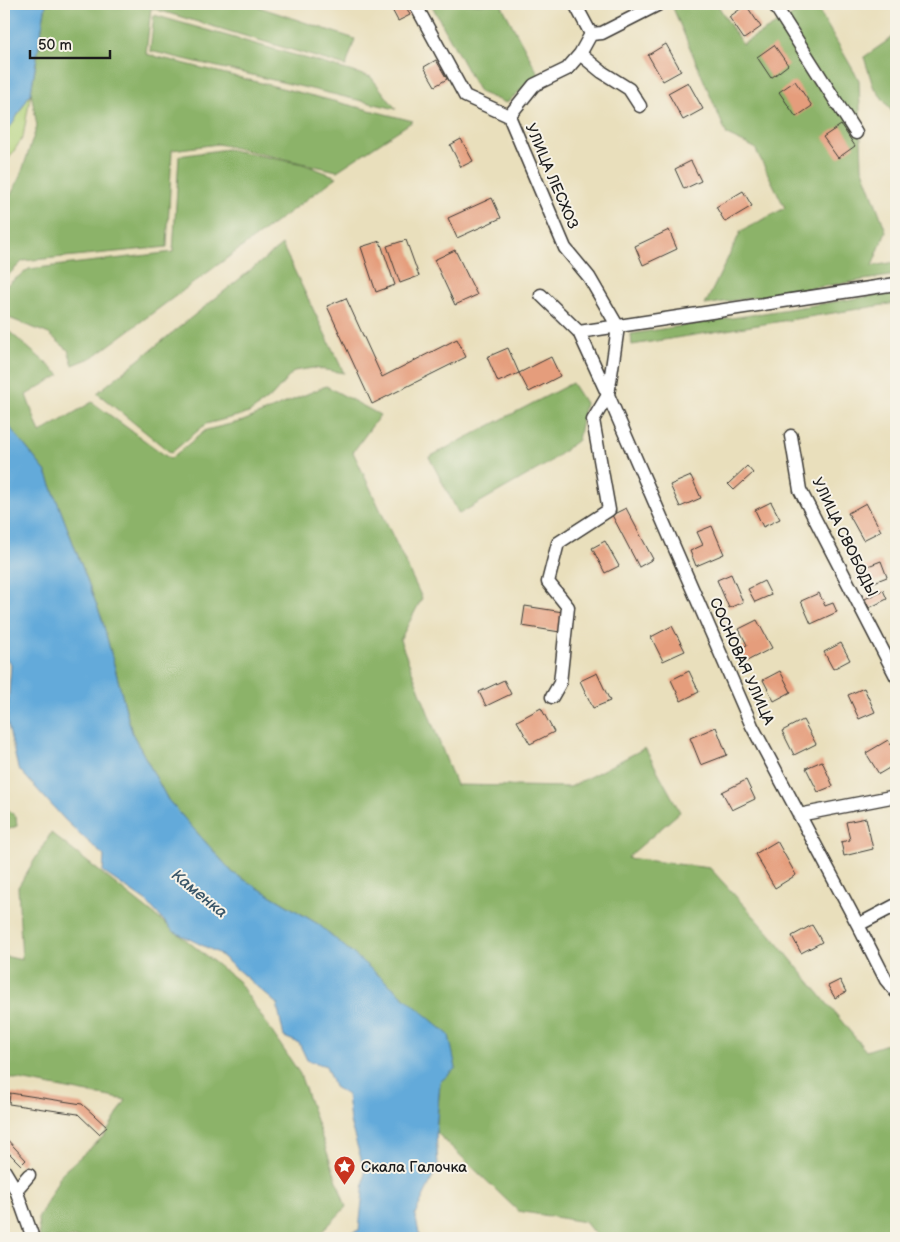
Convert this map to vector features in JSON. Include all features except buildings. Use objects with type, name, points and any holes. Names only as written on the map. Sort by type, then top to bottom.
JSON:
[{"type":"street","name":"УЛИЦА ЛЕСХОЗ","points":[[415,4],[465,96],[509,116],[565,248],[589,277],[618,327]]},
{"type":"street","points":[[575,4],[591,34]]},
{"type":"street","points":[[591,34],[602,33],[659,4]]},
{"type":"street","points":[[774,4],[856,134]]},
{"type":"street","points":[[509,116],[534,85],[567,69],[580,54],[591,34]]},
{"type":"street","points":[[580,54],[602,72],[629,89],[640,106]]},
{"type":"street","points":[[578,332],[896,284]]},
{"type":"street","name":"СОСНОВАЯ УЛИЦА","points":[[541,295],[578,332],[608,394],[752,726],[886,980],[896,992]]},
{"type":"street","points":[[552,697],[560,683],[568,607],[548,582],[558,543],[609,510],[593,420],[608,394],[618,327]]},
{"type":"street","name":"УЛИЦА СВОБОДЫ","points":[[791,436],[800,490],[896,676]]},
{"type":"street","points":[[799,815],[896,796]]},
{"type":"street","points":[[858,925],[896,905]]},
{"type":"street","points":[[4,1170],[16,1190],[33,1238]]},
{"type":"street","points":[[16,1190],[29,1176]]},
{"type":"green space","points":[[46,4],[250,4],[355,39],[346,66],[151,8],[146,54],[413,121],[337,171],[218,144],[172,150],[167,247],[23,261],[4,279],[4,208],[20,177],[37,126],[31,92]]},
{"type":"green space","points":[[431,4],[501,4],[539,75],[506,103],[479,92]]},
{"type":"green space","points":[[685,4],[717,4],[742,44],[811,4],[815,4],[859,80],[862,167],[886,231],[872,266],[896,262],[896,275],[705,305],[741,231],[785,208],[755,148],[727,135],[673,8]]},
{"type":"green space","points":[[154,15],[371,77],[396,109],[150,51]]},
{"type":"green space","points":[[893,37],[896,38],[896,117],[873,86],[864,57]]},
{"type":"green space","points":[[31,92],[23,137],[4,166],[4,132],[12,125]]},
{"type":"green space","points":[[227,149],[303,164],[337,177],[93,357],[73,365],[68,350],[49,334],[4,316],[4,287],[29,269],[173,252],[179,156]]},
{"type":"green space","points":[[282,245],[344,373],[313,368],[294,371],[272,396],[249,413],[206,424],[171,453],[97,393]]},
{"type":"green space","points":[[896,292],[896,303],[632,345],[631,334]]},
{"type":"green space","points":[[4,327],[60,375],[26,395],[40,433],[92,402],[170,459],[206,430],[243,421],[326,386],[380,415],[353,452],[422,598],[400,640],[456,785],[570,787],[645,748],[680,812],[627,858],[710,868],[771,935],[866,1051],[896,1041],[896,1238],[598,1238],[585,1222],[518,1211],[436,1132],[440,1082],[318,924],[233,873],[168,800],[132,733],[102,619],[46,472],[4,420]]},
{"type":"green space","points":[[572,383],[585,403],[578,440],[547,464],[459,514],[429,457]]},
{"type":"green space","points":[[4,805],[16,817],[17,826],[4,831]]},
{"type":"green space","points":[[51,833],[238,981],[300,1074],[346,1207],[316,1238],[40,1238],[38,1219],[62,1173],[105,1135],[126,1100],[4,1077],[4,956],[22,960],[18,887]]},
{"type":"water","points":[[4,4],[46,4],[31,92],[12,125],[4,132]]},
{"type":"water","name":"Каменка","points":[[4,420],[46,472],[102,619],[132,733],[168,800],[233,873],[318,924],[449,1035],[456,1068],[440,1082],[436,1132],[438,1166],[415,1214],[420,1238],[340,1238],[359,1230],[365,1172],[350,1122],[347,1095],[334,1087],[326,1066],[307,1060],[299,1043],[284,1037],[277,1004],[218,953],[173,931],[147,902],[103,872],[104,856],[66,821],[18,768],[7,721],[11,665],[4,655]]},
{"type":"place","name":"Скала Галочка","points":[[345,1186]]}]
